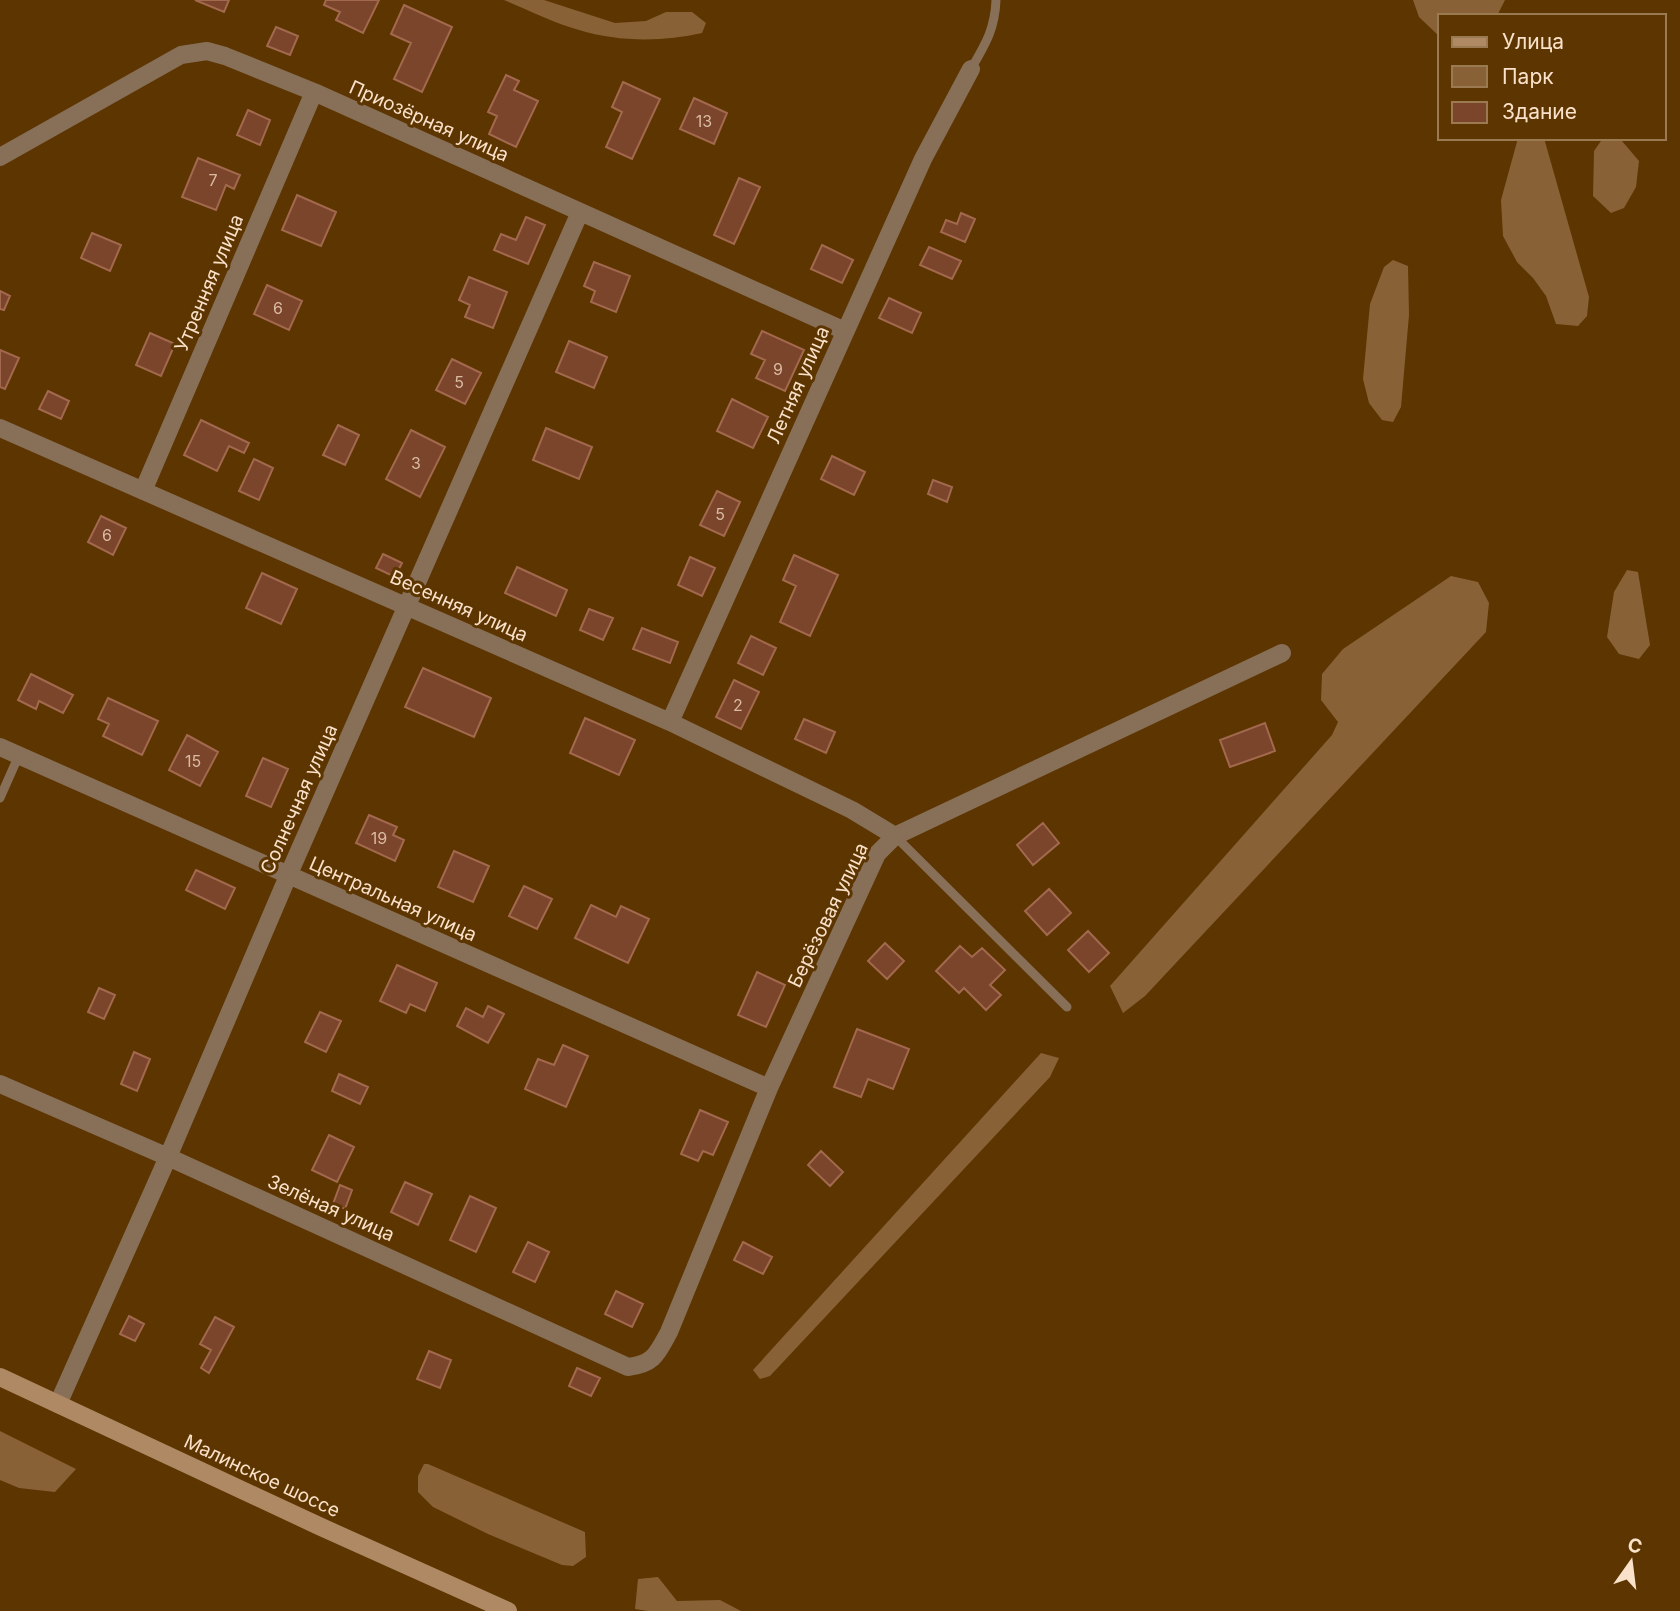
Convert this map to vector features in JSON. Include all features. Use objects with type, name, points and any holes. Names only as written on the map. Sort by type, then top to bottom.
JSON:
[{"type":"main road","name":"Малинское шоссе","points":[[0,1377],[508,1611]]},
{"type":"street","name":"Приозёрная улица","points":[[0,157],[181,55],[207,51],[314,92],[845,331]]},
{"type":"street","name":"Летняя улица","points":[[670,722],[923,159],[971,69]]},
{"type":"street","name":"Утренняя улица","points":[[143,491],[314,92]]},
{"type":"street","name":"Солнечная улица","points":[[58,1404],[580,212]]},
{"type":"street","name":"Весенняя улица","points":[[0,428],[670,722],[852,810],[895,836]]},
{"type":"street","name":"Берёзовая улица","points":[[644,1365],[657,1356],[669,1332],[769,1088],[877,854],[895,836],[1282,653]]},
{"type":"street","name":"Центральная улица","points":[[0,747],[769,1088]]},
{"type":"street","name":"Зелёная улица","points":[[0,1084],[168,1157],[628,1367],[644,1365]]},
{"type":"lane","points":[[971,69],[988,41],[994,22],[996,0]]},
{"type":"lane","points":[[0,798],[19,755]]},
{"type":"lane","points":[[895,836],[1067,1007]]},
{"type":"green space","points":[[504,0],[544,0],[615,23],[646,21],[666,12],[692,12],[706,23],[702,33],[687,36],[625,39],[570,27]]},
{"type":"green space","points":[[1413,0],[1505,0],[1498,14],[1438,14],[1438,35],[1419,17]]},
{"type":"green space","points":[[1517,140],[1545,140],[1589,297],[1587,316],[1578,326],[1556,324],[1546,296],[1517,262],[1503,236],[1501,200]]},
{"type":"green space","points":[[1602,140],[1622,141],[1639,161],[1636,187],[1624,208],[1611,213],[1593,196],[1594,151]]},
{"type":"green space","points":[[1393,260],[1408,266],[1409,315],[1401,407],[1393,422],[1382,420],[1369,403],[1363,379],[1370,304],[1384,267]]},
{"type":"green space","points":[[1627,570],[1638,572],[1650,645],[1639,659],[1619,654],[1607,637],[1614,592]]},
{"type":"green space","points":[[1451,576],[1478,582],[1489,603],[1486,632],[1145,996],[1123,1013],[1110,986],[1332,735],[1338,722],[1321,700],[1322,674],[1343,649]]},
{"type":"green space","points":[[1041,1053],[1059,1058],[1050,1077],[770,1376],[760,1379],[753,1370]]},
{"type":"green space","points":[[0,1431],[76,1469],[55,1492],[19,1488],[0,1480]]},
{"type":"green space","points":[[424,1464],[585,1532],[586,1557],[573,1566],[562,1565],[433,1507],[418,1492],[418,1476]]},
{"type":"green space","points":[[658,1577],[677,1601],[720,1600],[741,1611],[635,1609],[638,1579]]},
{"type":"building","points":[[195,0],[229,0],[224,12]]},
{"type":"building","points":[[326,0],[379,0],[363,33],[336,20],[340,12],[324,5]]},
{"type":"building","points":[[404,5],[452,27],[422,92],[394,79],[411,43],[391,34]]},
{"type":"building","points":[[276,27],[298,36],[290,55],[267,46]]},
{"type":"building","points":[[506,75],[519,81],[514,90],[538,101],[516,147],[489,134],[497,116],[488,112]]},
{"type":"building","points":[[623,82],[660,99],[632,159],[606,147],[622,112],[612,107]]},
{"type":"building","points":[[694,98],[727,113],[714,144],[680,129]]},
{"type":"building","points":[[248,110],[270,120],[260,145],[237,135]]},
{"type":"building","points":[[198,158],[240,175],[234,189],[226,185],[216,210],[182,197]]},
{"type":"building","points":[[739,178],[760,187],[734,244],[714,235]]},
{"type":"building","points":[[297,195],[336,212],[321,246],[282,230]]},
{"type":"building","points":[[961,213],[975,219],[965,242],[941,232],[946,220],[957,224]]},
{"type":"building","points":[[526,217],[545,225],[528,264],[494,250],[501,234],[516,240]]},
{"type":"building","points":[[92,233],[121,245],[110,271],[81,258]]},
{"type":"building","points":[[822,245],[853,260],[842,283],[811,269]]},
{"type":"building","points":[[929,247],[961,261],[952,279],[920,265]]},
{"type":"building","points":[[594,262],[630,276],[616,312],[591,302],[595,291],[584,286]]},
{"type":"building","points":[[469,277],[507,292],[493,328],[465,317],[470,305],[459,300]]},
{"type":"building","points":[[267,285],[302,301],[289,330],[254,314]]},
{"type":"building","points":[[0,291],[10,296],[4,310],[0,309]]},
{"type":"building","points":[[889,298],[921,313],[912,333],[879,318]]},
{"type":"building","points":[[762,331],[804,350],[785,391],[756,378],[765,360],[751,354]]},
{"type":"building","points":[[150,333],[175,344],[161,376],[136,365]]},
{"type":"building","points":[[569,341],[607,357],[594,388],[556,372]]},
{"type":"building","points":[[0,350],[19,358],[5,389],[0,387]]},
{"type":"building","points":[[452,359],[481,373],[465,404],[436,390]]},
{"type":"building","points":[[48,391],[69,401],[61,419],[39,409]]},
{"type":"building","points":[[732,399],[768,417],[753,448],[717,431]]},
{"type":"building","points":[[201,420],[249,443],[244,453],[229,446],[217,471],[184,455]]},
{"type":"building","points":[[338,425],[359,435],[345,465],[323,455]]},
{"type":"building","points":[[546,428],[592,447],[579,479],[533,460]]},
{"type":"building","points":[[411,430],[445,447],[420,497],[386,479]]},
{"type":"building","points":[[832,456],[865,472],[854,495],[821,479]]},
{"type":"building","points":[[254,459],[273,468],[259,500],[239,491]]},
{"type":"building","points":[[933,480],[952,487],[947,502],[928,494]]},
{"type":"building","points":[[717,491],[740,502],[724,536],[700,525]]},
{"type":"building","points":[[101,516],[126,528],[113,555],[88,542]]},
{"type":"building","points":[[383,554],[402,563],[395,577],[376,568]]},
{"type":"building","points":[[794,555],[838,575],[810,636],[780,622],[796,586],[783,580]]},
{"type":"building","points":[[690,557],[715,568],[702,596],[678,585]]},
{"type":"building","points":[[517,567],[567,590],[556,616],[505,593]]},
{"type":"building","points":[[262,573],[297,589],[281,624],[246,608]]},
{"type":"building","points":[[589,609],[613,618],[603,640],[580,630]]},
{"type":"building","points":[[642,628],[678,642],[670,663],[633,649]]},
{"type":"building","points":[[751,636],[776,648],[763,675],[738,663]]},
{"type":"building","points":[[423,668],[491,698],[474,737],[405,707]]},
{"type":"building","points":[[31,674],[73,695],[63,713],[39,701],[36,709],[18,700]]},
{"type":"building","points":[[734,680],[759,692],[741,729],[716,717]]},
{"type":"building","points":[[108,698],[158,721],[142,755],[103,736],[109,724],[98,719]]},
{"type":"building","points":[[585,718],[635,740],[619,775],[570,753]]},
{"type":"building","points":[[804,719],[835,732],[826,753],[795,739]]},
{"type":"building","points":[[1265,723],[1275,751],[1230,767],[1220,740]]},
{"type":"building","points":[[187,735],[218,752],[200,786],[169,770]]},
{"type":"building","points":[[263,758],[288,769],[271,807],[246,796]]},
{"type":"building","points":[[369,815],[397,827],[393,835],[404,840],[395,861],[356,843]]},
{"type":"building","points":[[1043,823],[1059,843],[1033,865],[1017,845]]},
{"type":"building","points":[[454,851],[489,866],[473,902],[438,887]]},
{"type":"building","points":[[196,870],[235,888],[225,909],[186,890]]},
{"type":"building","points":[[524,886],[552,899],[537,929],[509,916]]},
{"type":"building","points":[[1049,889],[1071,913],[1047,935],[1025,911]]},
{"type":"building","points":[[591,905],[616,917],[621,906],[649,919],[628,963],[575,938]]},
{"type":"building","points":[[1088,931],[1109,953],[1089,972],[1068,950]]},
{"type":"building","points":[[885,943],[904,961],[887,979],[868,961]]},
{"type":"building","points":[[960,946],[972,957],[982,948],[1005,970],[990,985],[1001,995],[986,1010],[964,988],[959,993],[936,971]]},
{"type":"building","points":[[397,965],[437,983],[425,1011],[410,1004],[406,1013],[380,1001]]},
{"type":"building","points":[[757,972],[785,985],[766,1027],[738,1015]]},
{"type":"building","points":[[99,988],[115,995],[104,1019],[88,1012]]},
{"type":"building","points":[[488,1006],[504,1014],[488,1043],[457,1026],[466,1008],[483,1017]]},
{"type":"building","points":[[320,1012],[341,1021],[326,1052],[305,1042]]},
{"type":"building","points":[[857,1029],[909,1049],[893,1089],[868,1079],[861,1097],[834,1087]]},
{"type":"building","points":[[563,1045],[588,1056],[566,1107],[525,1089],[538,1059],[554,1065]]},
{"type":"building","points":[[134,1052],[150,1059],[137,1091],[121,1084]]},
{"type":"building","points":[[339,1074],[368,1087],[360,1104],[332,1091]]},
{"type":"building","points":[[700,1110],[728,1122],[713,1155],[703,1151],[698,1161],[681,1154]]},
{"type":"building","points":[[329,1135],[354,1147],[337,1182],[312,1170]]},
{"type":"building","points":[[821,1151],[843,1172],[830,1186],[808,1165]]},
{"type":"building","points":[[405,1182],[432,1194],[418,1225],[391,1212]]},
{"type":"building","points":[[340,1185],[352,1190],[345,1209],[333,1204]]},
{"type":"building","points":[[470,1196],[496,1208],[476,1252],[450,1240]]},
{"type":"building","points":[[528,1242],[549,1252],[535,1282],[513,1272]]},
{"type":"building","points":[[743,1242],[772,1257],[763,1274],[734,1260]]},
{"type":"building","points":[[616,1291],[643,1304],[632,1327],[605,1314]]},
{"type":"building","points":[[129,1316],[144,1324],[135,1341],[120,1334]]},
{"type":"building","points":[[215,1317],[234,1327],[209,1373],[201,1368],[211,1350],[200,1344]]},
{"type":"building","points":[[429,1351],[451,1360],[440,1388],[417,1379]]},
{"type":"building","points":[[577,1368],[600,1378],[591,1396],[569,1386]]}]
